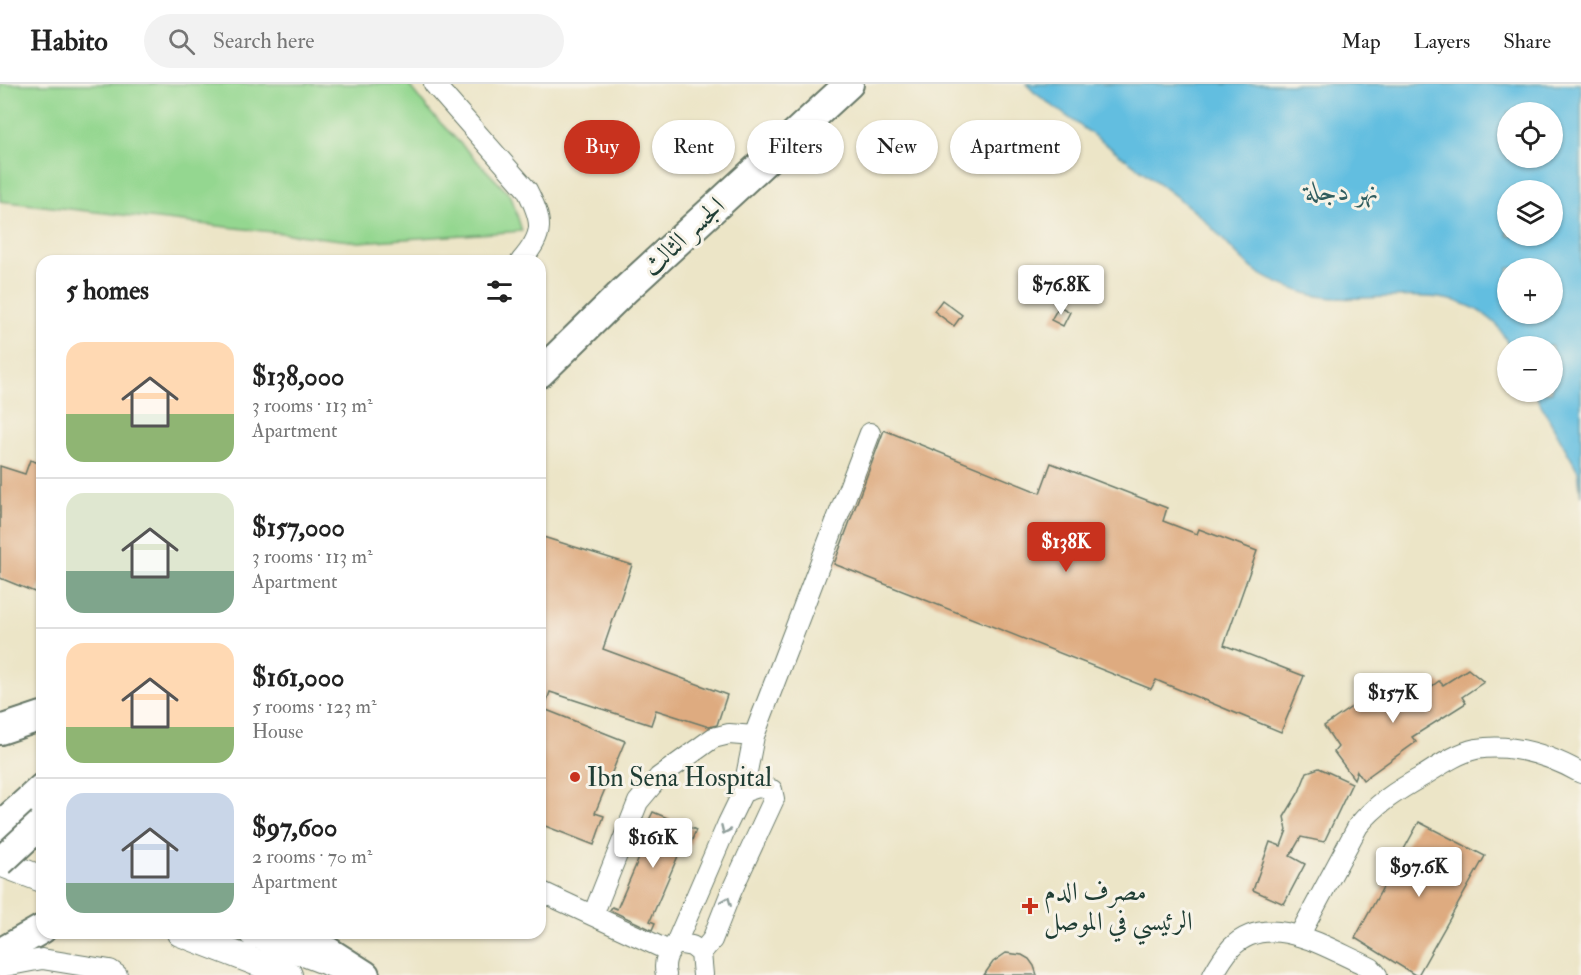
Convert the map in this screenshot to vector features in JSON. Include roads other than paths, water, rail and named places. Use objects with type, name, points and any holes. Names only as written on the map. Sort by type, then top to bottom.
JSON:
[{"type":"highway","name":"الجسر الثالث","points":[[620,286],[828,84]]},
{"type":"highway","name":"الجسر الثالث","points":[[620,286],[849,84]]},
{"type":"highway","points":[[546,346],[620,286]]},
{"type":"highway","points":[[546,366],[620,286]]},
{"type":"highway","points":[[0,730],[36,718]]},
{"type":"highway","points":[[0,826],[36,793]]},
{"type":"highway","points":[[0,862],[36,828]]},
{"type":"highway","points":[[0,953],[36,932]]},
{"type":"highway","points":[[313,939],[364,975]]},
{"type":"main road","points":[[0,833],[36,847]]},
{"type":"main road","points":[[0,862],[36,877]]},
{"type":"main road","points":[[196,939],[289,975]]},
{"type":"main road","points":[[268,939],[364,975]]},
{"type":"street","points":[[434,84],[527,190],[539,220],[539,236],[525,255]]},
{"type":"street","points":[[666,975],[664,966],[744,792],[754,736],[870,433]]},
{"type":"street","points":[[593,915],[638,802],[659,777],[713,738],[729,734],[754,736]]},
{"type":"street","points":[[1299,936],[1358,826],[1369,813],[1417,779],[1455,757],[1475,749],[1516,749],[1564,763],[1581,773]]},
{"type":"street","points":[[703,975],[701,953],[712,940],[731,892],[774,799],[772,790],[758,787],[744,792]]},
{"type":"street","points":[[546,894],[673,947],[692,946],[701,953]]},
{"type":"street","points":[[1213,975],[1232,947],[1246,937],[1263,932],[1281,931],[1299,936],[1364,964],[1377,975]]},
{"type":"street","points":[[0,967],[42,958],[110,970],[117,975]]},
{"type":"water","name":"نهر دجلة","points":[[1026,84],[1581,84],[1581,497],[1578,471],[1540,402],[1563,402],[1563,336],[1504,336],[1495,323],[1474,308],[1452,300],[1403,296],[1329,297],[1305,293],[1273,281],[1247,264],[1201,217],[1174,195],[1081,126],[1081,120],[1072,120]]},
{"type":"place","name":"Ibn Sena Hospital","points":[[575,777]]},
{"type":"place","name":"مصرف الدم الرئيسي في الموصل","points":[[1030,906]]}]
